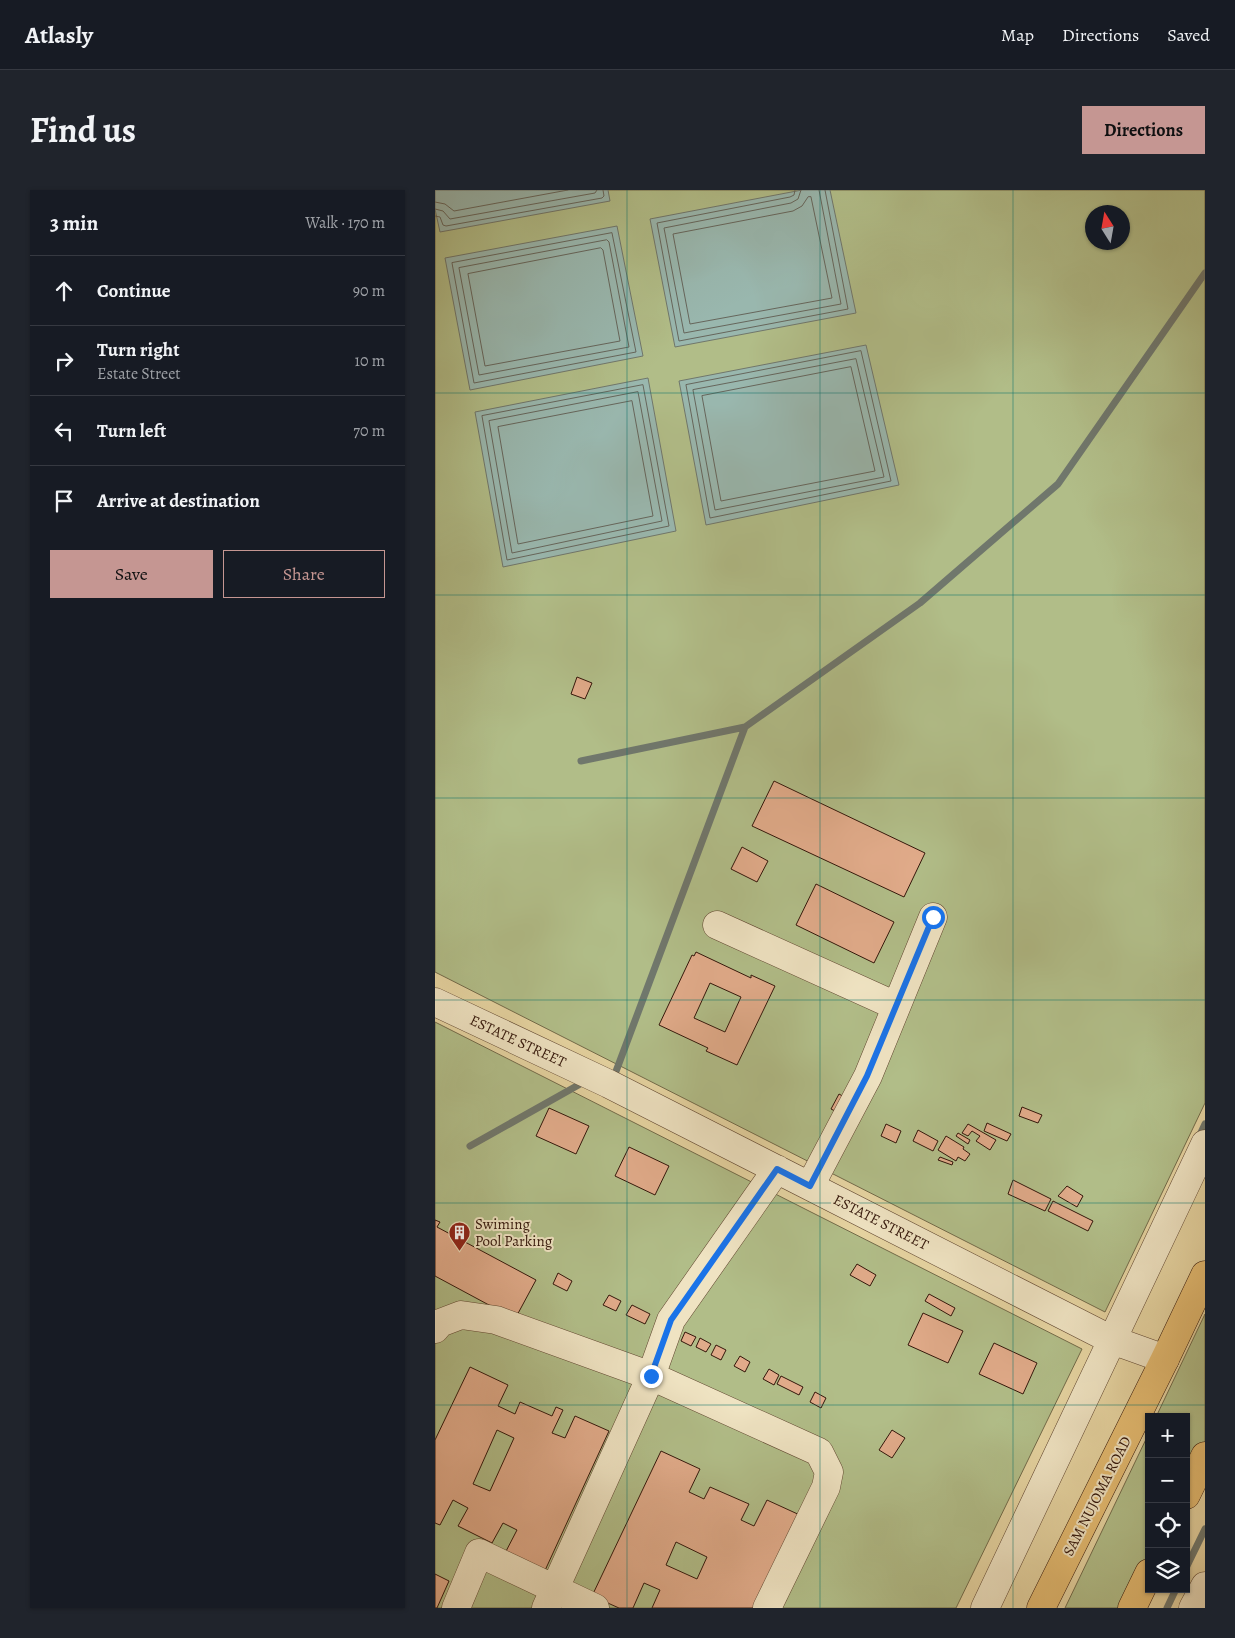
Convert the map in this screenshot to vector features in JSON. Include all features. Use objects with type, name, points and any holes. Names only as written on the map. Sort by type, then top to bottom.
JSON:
[{"type":"main road","name":"SAM NUJOMA ROAD","points":[[1041,1608],[1205,1275]]},
{"type":"main road","points":[[1190,1486],[1205,1456]]},
{"type":"main road","points":[[1132,1608],[1145,1580]]},
{"type":"street","points":[[810,1186],[867,1076],[933,917]]},
{"type":"street","points":[[717,926],[896,1006]]},
{"type":"street","name":"ESTATE STREET","points":[[435,1002],[609,1084],[1112,1340],[1165,1359]]},
{"type":"street","points":[[985,1608],[1205,1144]]},
{"type":"street","points":[[550,1599],[651,1376],[671,1320],[777,1169]]},
{"type":"street","points":[[435,1329],[440,1323],[461,1315],[496,1320],[651,1376],[819,1452],[829,1472],[826,1487],[767,1608]]},
{"type":"street","points":[[456,1608],[479,1553],[550,1599],[595,1608]]},
{"type":"street","points":[[1193,1608],[1205,1586]]},
{"type":"green space","points":[[435,190],[1205,190],[1205,1103],[1105,1312],[435,972]]},
{"type":"green space","points":[[435,1022],[1082,1349],[956,1608],[435,1608]]},
{"type":"green space","points":[[1205,1314],[1205,1464],[1190,1495],[1190,1413],[1158,1413]]},
{"type":"green space","points":[[1145,1441],[1145,1591],[1137,1608],[1065,1608]]},
{"type":"water","points":[[435,190],[608,190],[610,201],[440,232],[435,209]]},
{"type":"water","points":[[802,190],[830,190],[856,313],[675,347],[650,219]]},
{"type":"water","points":[[617,226],[643,356],[470,390],[445,258]]},
{"type":"water","points":[[866,345],[899,485],[706,525],[679,381]]},
{"type":"water","points":[[648,378],[676,531],[503,567],[475,412]]},
{"type":"building","points":[[577,677],[592,683],[585,699],[571,694]]},
{"type":"building","points":[[774,781],[925,853],[904,897],[752,826]]},
{"type":"building","points":[[742,847],[768,861],[757,882],[731,869]]},
{"type":"building","points":[[816,884],[894,922],[874,963],[796,925]]},
{"type":"building","points":[[696,952],[751,978],[751,975],[775,986],[737,1065],[706,1051],[708,1048],[659,1025],[692,955],[694,956]],"holes":[[[710,983],[741,997],[725,1032],[694,1018]]]},
{"type":"building","points":[[839,1094],[846,1098],[839,1113],[831,1109]]},
{"type":"building","points":[[1022,1107],[1042,1115],[1038,1123],[1019,1116]]},
{"type":"building","points":[[549,1108],[589,1126],[576,1154],[536,1136]]},
{"type":"building","points":[[987,1123],[1011,1134],[1007,1141],[984,1131]]},
{"type":"building","points":[[886,1124],[901,1131],[896,1143],[881,1136]]},
{"type":"building","points":[[968,1124],[996,1140],[990,1150],[976,1141],[980,1136],[972,1131],[968,1136],[962,1133]]},
{"type":"building","points":[[918,1130],[938,1141],[933,1151],[913,1141]]},
{"type":"building","points":[[958,1133],[970,1140],[968,1144],[956,1136]]},
{"type":"building","points":[[946,1136],[964,1147],[963,1149],[970,1154],[965,1161],[958,1157],[956,1161],[938,1150]]},
{"type":"building","points":[[629,1147],[669,1166],[655,1195],[615,1176]]},
{"type":"building","points":[[940,1157],[953,1162],[952,1165],[938,1160]]},
{"type":"building","points":[[1013,1180],[1051,1199],[1045,1211],[1008,1194]]},
{"type":"building","points":[[1067,1186],[1083,1196],[1077,1207],[1058,1196]]},
{"type":"building","points":[[1053,1201],[1093,1221],[1088,1231],[1048,1211]]},
{"type":"building","name":"Swiming Pool Parking","points":[[435,1220],[440,1222],[437,1227],[536,1280],[515,1319],[435,1276]]},
{"type":"building","points":[[857,1264],[876,1275],[870,1286],[850,1275]]},
{"type":"building","points":[[558,1273],[572,1281],[567,1291],[553,1284]]},
{"type":"building","points":[[929,1294],[955,1308],[951,1316],[925,1301]]},
{"type":"building","points":[[609,1295],[621,1301],[616,1311],[603,1305]]},
{"type":"building","points":[[632,1305],[650,1314],[645,1324],[626,1315]]},
{"type":"building","points":[[923,1313],[963,1331],[948,1363],[908,1345]]},
{"type":"building","points":[[685,1332],[696,1337],[691,1346],[681,1341]]},
{"type":"building","points":[[700,1338],[711,1344],[706,1352],[696,1347]]},
{"type":"building","points":[[994,1343],[1037,1363],[1023,1394],[979,1374]]},
{"type":"building","points":[[716,1345],[726,1350],[721,1360],[711,1355]]},
{"type":"building","points":[[740,1356],[750,1362],[745,1372],[734,1366]]},
{"type":"building","points":[[470,1367],[508,1385],[498,1406],[515,1414],[520,1402],[552,1416],[556,1407],[563,1410],[552,1433],[565,1438],[575,1416],[609,1431],[542,1577],[503,1557],[517,1530],[503,1523],[492,1543],[458,1526],[468,1508],[453,1500],[440,1525],[435,1523],[435,1440]],"holes":[[[497,1430],[514,1438],[490,1491],[473,1484]]]},
{"type":"building","points":[[769,1369],[779,1375],[774,1385],[763,1379]]},
{"type":"building","points":[[781,1376],[803,1387],[799,1395],[777,1384]]},
{"type":"building","points":[[815,1392],[826,1398],[821,1408],[810,1402]]},
{"type":"building","points":[[892,1430],[905,1438],[892,1458],[879,1450]]},
{"type":"building","points":[[661,1451],[700,1469],[689,1492],[704,1499],[710,1487],[749,1504],[741,1520],[754,1526],[767,1500],[802,1516],[759,1608],[652,1608],[660,1590],[644,1583],[633,1608],[619,1608],[592,1596]],"holes":[[[676,1542],[707,1557],[697,1579],[666,1565]]]},
{"type":"building","points":[[435,1574],[449,1581],[437,1608],[435,1608]]},
{"type":"waterway","points":[[581,761],[745,727],[920,603],[1058,484],[1205,273]]},
{"type":"waterway","points":[[615,1074],[745,727]]},
{"type":"waterway","points":[[470,1146],[582,1083]]},
{"type":"waterway","points":[[1198,1139],[1205,1124]]},
{"type":"waterway","points":[[1190,1560],[1205,1529]]},
{"type":"waterway","points":[[1167,1608],[1174,1593]]},
{"type":"place","name":"Swiming Pool Parking","points":[[459,1252]]},
{"type":"route","points":[[651,1376],[671,1320],[777,1169],[810,1186],[867,1076],[933,917]]}]
